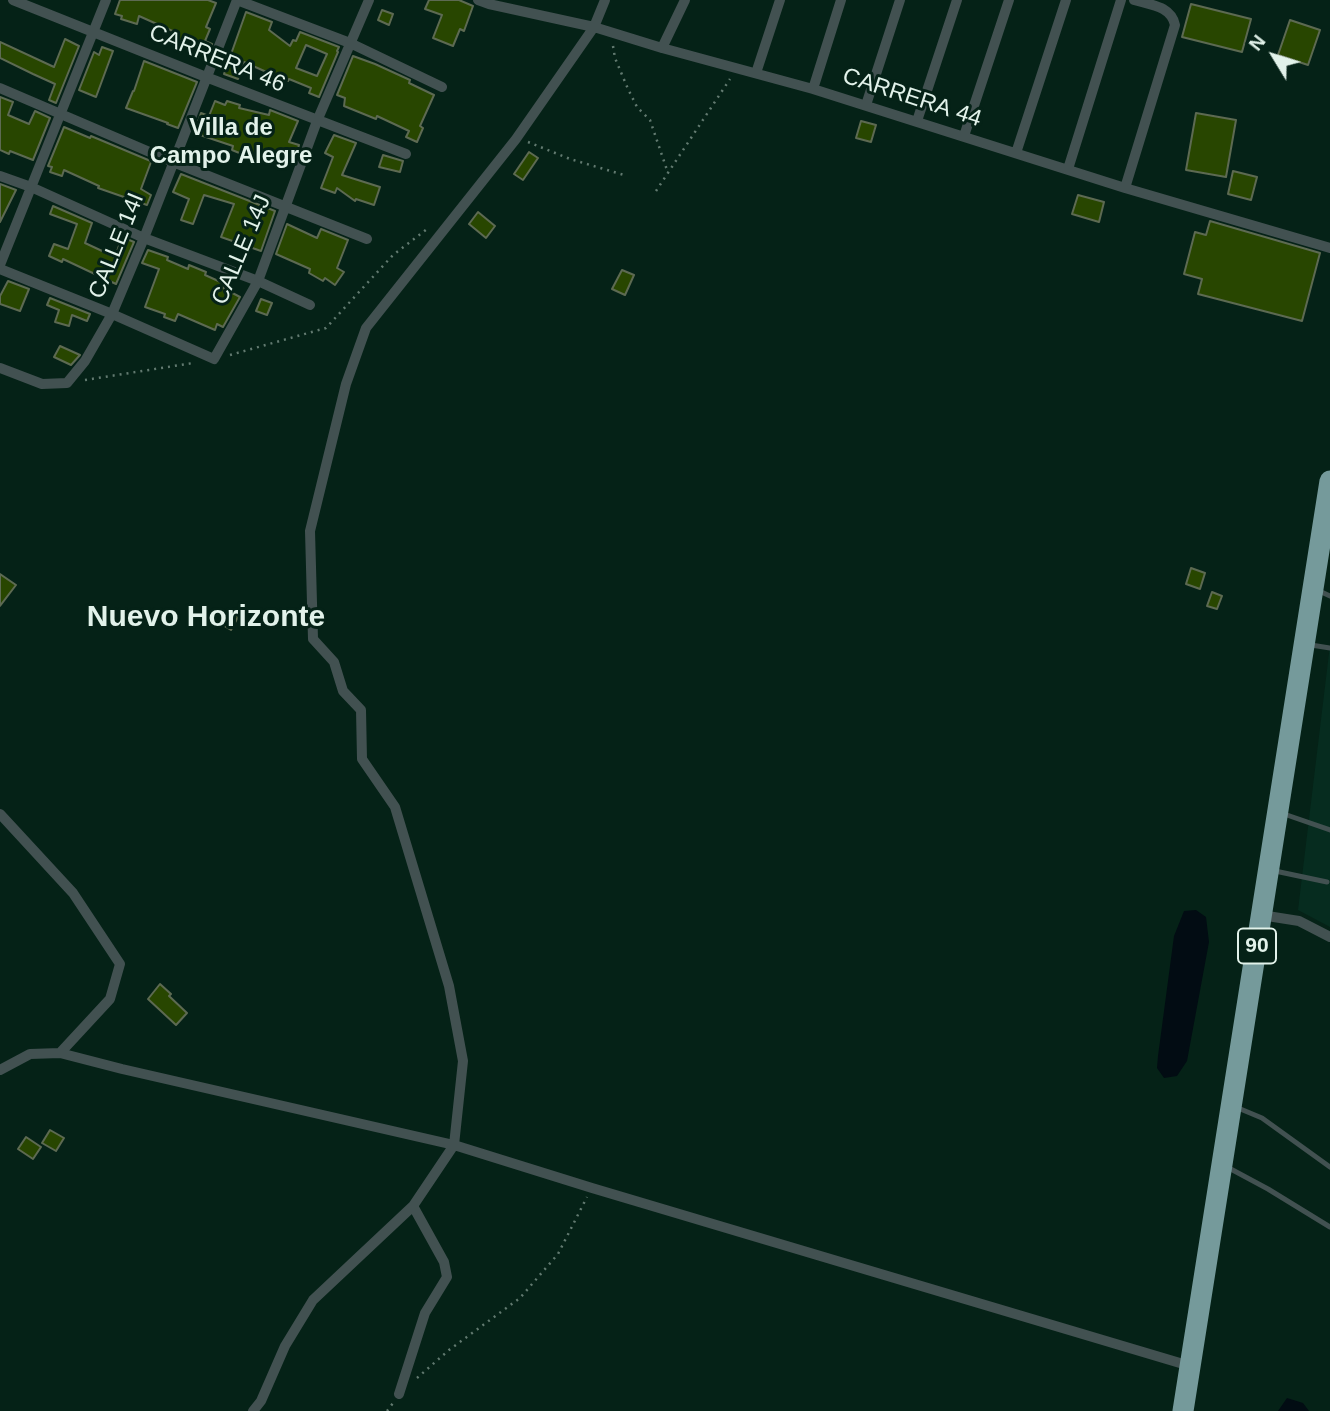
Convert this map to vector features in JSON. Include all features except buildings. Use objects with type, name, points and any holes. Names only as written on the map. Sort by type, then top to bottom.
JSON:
[{"type":"highway","name":"90","points":[[1183,1411],[1304,644],[1322,592],[1330,481]]},
{"type":"street","name":"CARRERA 46","points":[[13,0],[206,78],[406,154]]},
{"type":"street","points":[[106,0],[0,267],[214,359]]},
{"type":"street","points":[[237,0],[350,43],[442,87]]},
{"type":"street","name":"CALLE 14I","points":[[67,383],[85,362],[112,314],[237,0]]},
{"type":"street","name":"CALLE 14J","points":[[214,359],[257,281],[317,121],[369,0]]},
{"type":"street","name":"CARRERA 44","points":[[478,0],[613,32],[814,89],[1125,188],[1330,248]]},
{"type":"street","points":[[253,1411],[261,1401],[285,1346],[313,1300],[413,1206],[454,1145],[463,1061],[449,986],[395,807],[362,759],[361,710],[342,691],[334,662],[313,639],[310,531],[346,384],[366,328],[516,139],[594,27],[606,0]]},
{"type":"street","points":[[662,48],[685,0]]},
{"type":"street","points":[[756,73],[780,0]]},
{"type":"street","points":[[814,89],[841,0]]},
{"type":"street","points":[[866,105],[900,0]]},
{"type":"street","points":[[916,121],[957,0]]},
{"type":"street","points":[[964,136],[1009,0]]},
{"type":"street","points":[[1016,153],[1066,0]]},
{"type":"street","points":[[1068,169],[1121,0]]},
{"type":"street","points":[[1125,188],[1175,25],[1173,16],[1165,9],[1134,0]]},
{"type":"street","points":[[0,88],[173,162],[367,239]]},
{"type":"street","points":[[0,176],[310,305]]},
{"type":"street","points":[[0,368],[42,384],[67,383]]},
{"type":"street","points":[[0,814],[73,892],[120,964],[110,999],[60,1053]]},
{"type":"street","points":[[1262,915],[1299,921],[1330,937]]},
{"type":"street","points":[[0,1070],[30,1054],[60,1053],[454,1145],[1190,1366]]},
{"type":"street","points":[[399,1394],[425,1313],[447,1277],[444,1262],[413,1206]]},
{"type":"lane","points":[[1304,644],[1330,648]]},
{"type":"lane","points":[[1278,812],[1330,830]]},
{"type":"lane","points":[[1269,869],[1327,882]]},
{"type":"lane","points":[[1231,1105],[1262,1118],[1330,1167]]},
{"type":"lane","points":[[1222,1164],[1330,1227]]},
{"type":"path","points":[[613,32],[611,40],[615,58],[637,107],[650,120],[668,173]]},
{"type":"path","points":[[656,191],[737,67]]},
{"type":"path","points":[[516,139],[624,175]]},
{"type":"path","points":[[67,383],[214,359],[326,328],[393,255],[437,222]]},
{"type":"path","points":[[387,1411],[399,1394],[449,1350],[520,1298],[558,1254],[592,1188]]},
{"type":"shaded area","points":[[1330,645],[1330,927],[1298,910]]},
{"type":"shaded area","points":[[1196,910],[1206,917],[1209,942],[1187,1061],[1177,1076],[1164,1078],[1157,1068],[1174,936],[1184,911]]},
{"type":"shaded area","points":[[1287,1398],[1303,1403],[1309,1411],[1278,1411]]},
{"type":"district","name":"Villa de Campo Alegre","points":[[231,142]]},
{"type":"district","name":"Nuevo Horizonte","points":[[206,618]]}]
